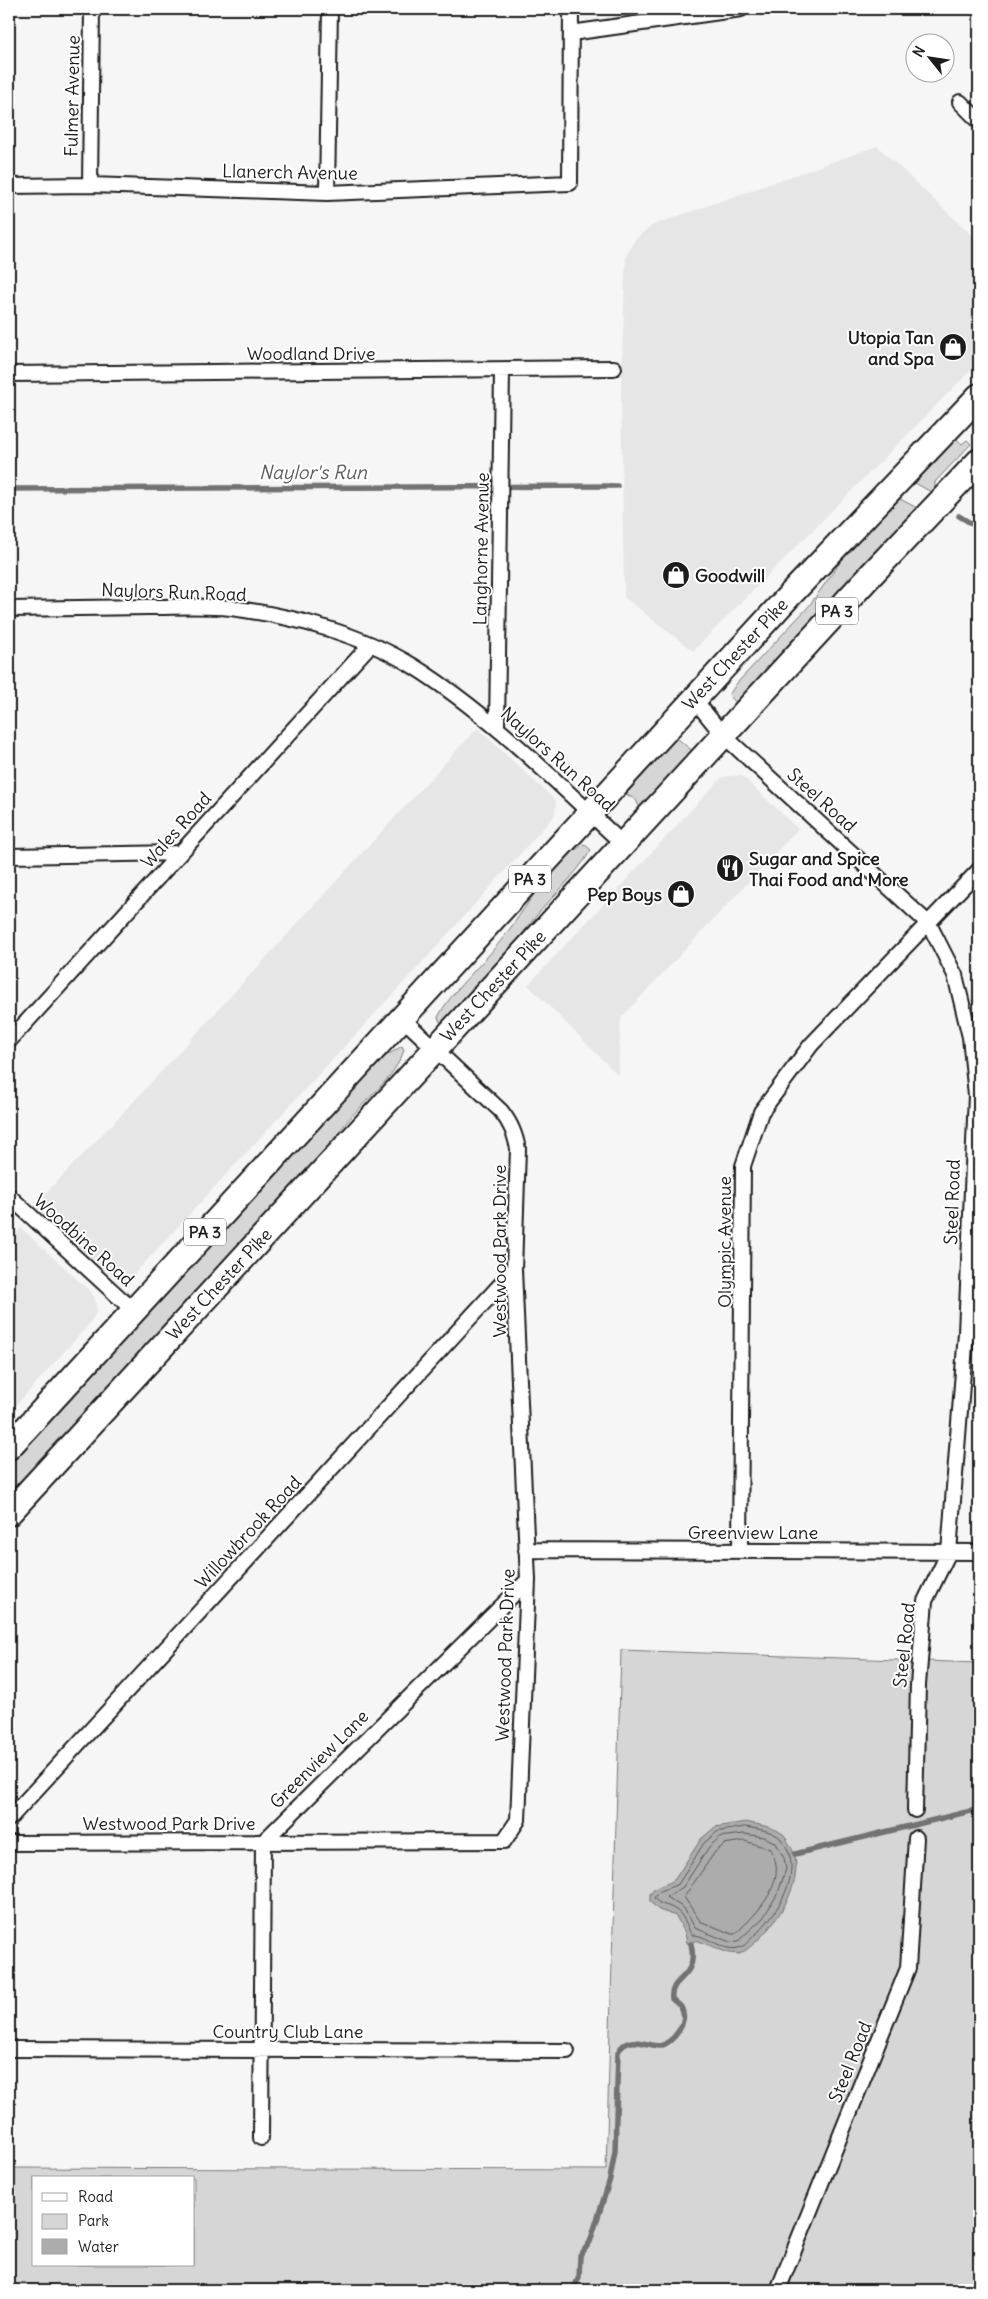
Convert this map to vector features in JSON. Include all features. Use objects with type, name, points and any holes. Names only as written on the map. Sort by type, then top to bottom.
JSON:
[{"type":"highway","name":"West Chester Pike","points":[[9,1446],[809,575],[977,403]]},
{"type":"highway","name":"West Chester Pike","points":[[9,1513],[723,735],[979,461]]},
{"type":"street","name":"Fulmer Avenue","points":[[90,185],[92,9]]},
{"type":"street","points":[[327,193],[330,9]]},
{"type":"street","points":[[571,9],[571,34],[741,9]]},
{"type":"street","name":"Llanerch Avenue","points":[[9,186],[90,185],[327,193],[570,183],[571,34]]},
{"type":"street","points":[[960,102],[979,121]]},
{"type":"street","name":"Woodland Drive","points":[[9,374],[614,368]]},
{"type":"street","name":"Langhorne Avenue","points":[[497,728],[502,370]]},
{"type":"street","name":"Naylors Run Road","points":[[9,609],[230,608],[316,626],[370,644],[412,666],[454,694],[497,728],[623,844]]},
{"type":"street","name":"Wales Road","points":[[9,1042],[370,644]]},
{"type":"street","name":"Steel Road","points":[[694,699],[723,735],[929,924],[955,975],[970,1037],[978,1095],[972,1333],[948,1552],[925,1601],[918,1684],[915,1810]]},
{"type":"street","points":[[9,856],[180,853]]},
{"type":"street","name":"Olympic Avenue","points":[[740,1551],[743,1166],[761,1112],[811,1045],[979,870]]},
{"type":"street","name":"Westwood Park Drive","points":[[9,1843],[504,1841],[518,1820],[528,1580],[514,1270],[518,1149],[516,1135],[510,1122],[501,1111],[402,1018]]},
{"type":"street","name":"Woodbine Road","points":[[9,1196],[134,1310]]},
{"type":"street","name":"Willowbrook Road","points":[[9,1819],[514,1270]]},
{"type":"street","name":"Greenview Lane","points":[[526,1550],[979,1552]]},
{"type":"street","name":"Greenview Lane","points":[[263,1842],[528,1580]]},
{"type":"street","name":"Steel Road","points":[[778,2290],[908,1968],[916,1838]]},
{"type":"street","points":[[260,2138],[263,1842]]},
{"type":"street","name":"Country Club Lane","points":[[9,2049],[567,2051]]},
{"type":"shaded area","points":[[877,146],[979,242],[979,362],[693,651],[624,597],[621,391],[626,256],[635,239],[653,225]]},
{"type":"shaded area","points":[[477,728],[556,801],[555,815],[430,954],[124,1285],[31,1209],[137,1098]]},
{"type":"shaded area","points":[[741,775],[798,829],[621,1018],[618,1075],[528,985],[722,777]]},
{"type":"shaded area","points":[[21,1228],[92,1293],[97,1311],[90,1323],[9,1413],[9,1242]]},
{"type":"green space","points":[[955,438],[962,444],[967,440],[971,444],[935,482],[935,494],[913,482]]},
{"type":"green space","points":[[898,498],[921,510],[738,705],[729,695],[737,683],[809,606],[844,557]]},
{"type":"green space","points":[[677,738],[696,754],[642,812],[636,800],[626,794]]},
{"type":"green space","points":[[584,844],[591,850],[578,869],[532,921],[475,994],[450,1018],[440,1022],[438,1017],[451,997],[499,943],[537,890],[558,865]]},
{"type":"green space","points":[[402,1046],[404,1050],[393,1071],[346,1123],[310,1174],[9,1502],[9,1465],[383,1058]]},
{"type":"green space","points":[[621,1650],[979,1663],[979,2290],[9,2290],[9,2168],[606,2170]]},
{"type":"water","points":[[746,1822],[779,1831],[784,1835],[791,1847],[795,1861],[795,1876],[784,1906],[774,1921],[752,1946],[740,1954],[728,1953],[696,1940],[691,1944],[687,1943],[685,1933],[676,1916],[659,1910],[650,1902],[650,1894],[656,1888],[675,1879],[701,1839],[715,1827]]},
{"type":"waterway","name":"Naylor's Run","points":[[9,489],[617,486]]},
{"type":"waterway","name":"Naylor's Run","points":[[959,516],[979,528]]},
{"type":"waterway","points":[[795,1854],[979,1809]]},
{"type":"waterway","points":[[573,2290],[579,2277],[580,2256],[590,2242],[610,2179],[615,2151],[618,2052],[627,2043],[631,2042],[659,2046],[670,2041],[679,2031],[682,2025],[683,2013],[680,2006],[672,1999],[672,1992],[691,1965],[691,1944]]},
{"type":"place","name":"Utopia Tan and Spa","points":[[953,347]]},
{"type":"place","name":"Goodwill","points":[[676,575]]},
{"type":"place","name":"Sugar and Spice Thai Food and More","points":[[730,868]]},
{"type":"place","name":"Pep Boys","points":[[681,894]]}]
